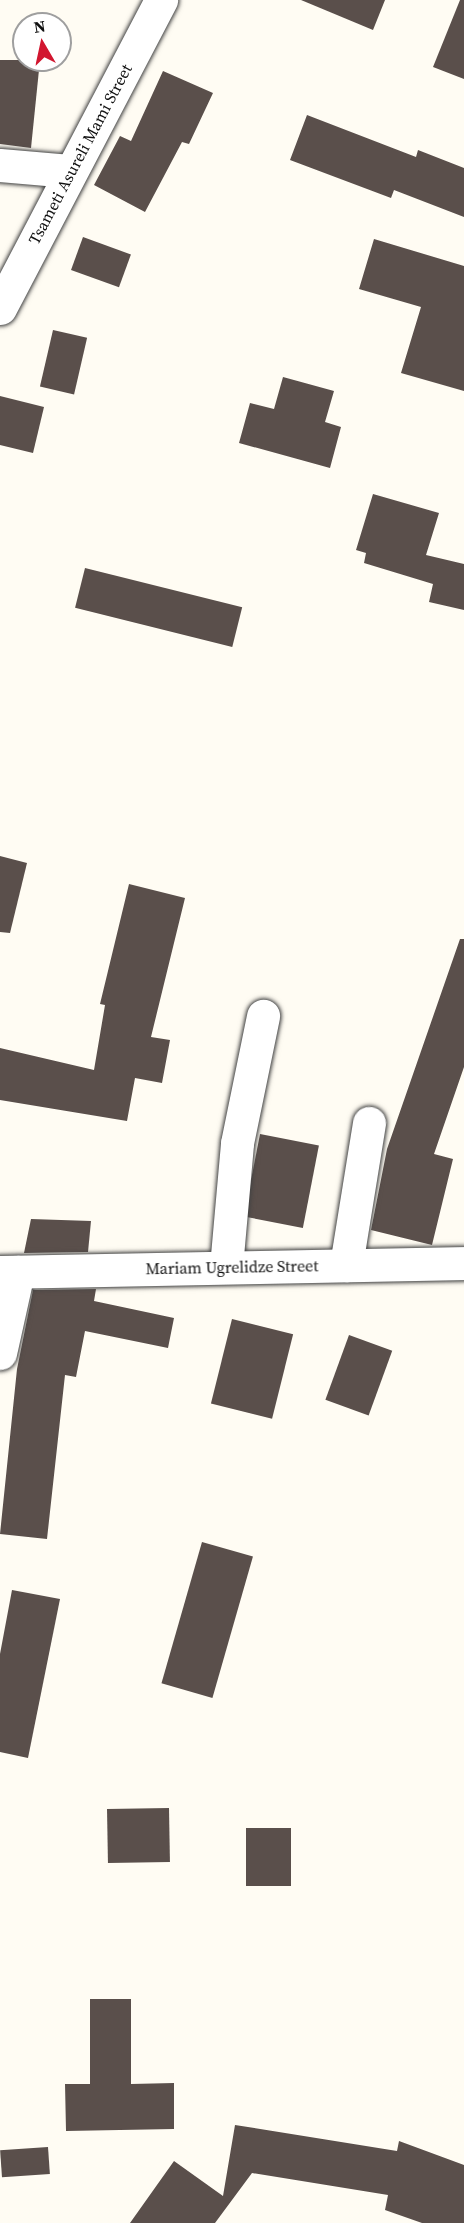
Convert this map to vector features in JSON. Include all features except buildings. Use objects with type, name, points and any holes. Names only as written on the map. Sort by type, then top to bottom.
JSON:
[{"type":"street","name":"Tsameti Asureli Mami Street","points":[[3,296],[161,0]]},
{"type":"street","points":[[0,165],[70,171]]},
{"type":"street","points":[[226,1267],[237,1143],[263,1016]]},
{"type":"street","points":[[345,1265],[369,1123]]},
{"type":"street","name":"Mariam Ugrelidze Street","points":[[9,1272],[464,1263]]},
{"type":"street","points":[[0,1353],[9,1272]]}]
